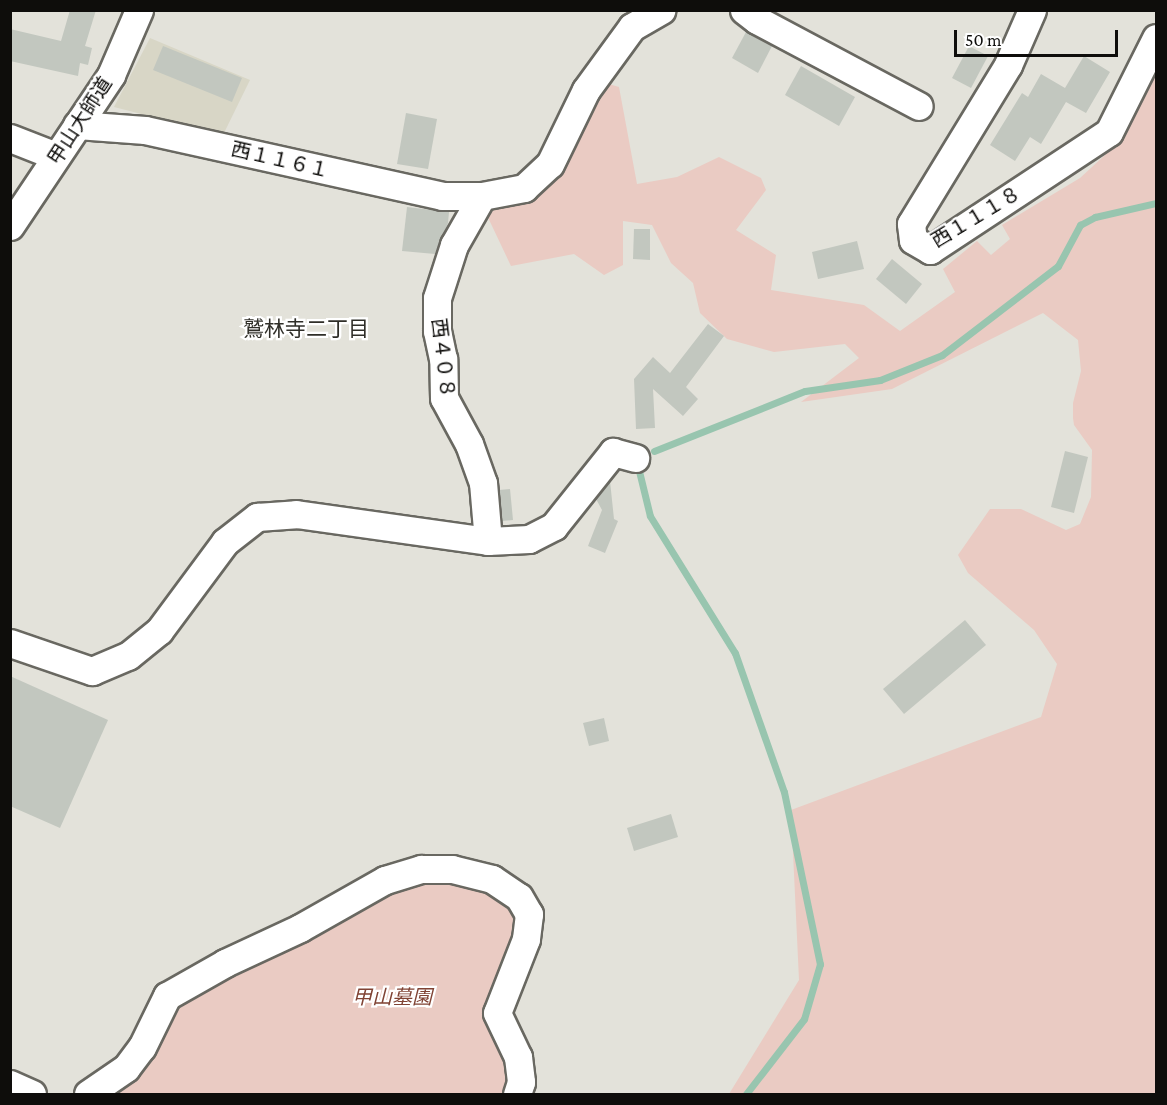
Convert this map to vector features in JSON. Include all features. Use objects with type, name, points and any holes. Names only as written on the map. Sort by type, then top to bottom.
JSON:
[{"type":"street","name":"甲山大師道","points":[[10,226],[111,75],[139,10]]},
{"type":"street","points":[[482,196],[524,188],[550,164],[592,81],[632,27],[661,10]]},
{"type":"street","points":[[744,10],[757,20],[919,106]]},
{"type":"street","name":"西１１１８","points":[[1032,10],[1008,65],[911,224],[913,240],[930,250],[1108,132],[1156,38]]},
{"type":"street","name":"西１１６１","points":[[77,125],[146,130],[441,196],[482,196]]},
{"type":"street","points":[[10,138],[56,156]]},
{"type":"street","name":"西４０８","points":[[482,196],[454,245],[437,298],[436,331],[442,359],[444,398],[470,444],[483,483],[488,541]]},
{"type":"street","points":[[10,643],[92,671],[128,656],[159,631],[225,542],[257,517],[296,514],[488,541],[529,539],[554,526],[613,452],[635,458]]},
{"type":"street","points":[[88,1095],[126,1068],[142,1047],[167,996],[225,963],[300,928],[385,880],[421,869],[442,868],[452,868],[492,879],[519,897],[529,914],[526,939],[497,1013],[518,1057],[521,1082],[517,1095]]},
{"type":"street","points":[[10,1084],[32,1095]]},
{"type":"shaded area","points":[[150,38],[250,80],[223,135],[114,107]]},
{"type":"green space","points":[[1156,65],[1156,1094],[729,1094],[799,980],[791,810],[1041,717],[1057,664],[1034,630],[968,573],[958,555],[990,509],[1021,509],[1066,530],[1080,524],[1091,497],[1092,450],[1074,425],[1073,418],[1073,403],[1081,371],[1078,340],[1043,313],[892,389],[801,402],[859,358],[845,344],[774,352],[727,339],[700,313],[693,283],[671,263],[652,225],[623,221],[623,265],[604,275],[574,254],[511,266],[483,207],[543,191],[558,173],[595,80],[619,87],[637,184],[677,177],[719,157],[761,178],[766,190],[736,230],[776,255],[771,290],[864,305],[900,331],[955,292],[943,269],[977,241],[991,255],[1010,239],[1002,225],[1080,178],[1117,144]]},
{"type":"green space","name":"甲山墓園","points":[[421,877],[489,886],[522,917],[489,1011],[510,1060],[509,1094],[99,1094],[176,1002],[229,969]]},
{"type":"building","points":[[70,10],[96,10],[85,46],[92,48],[88,65],[80,63],[78,76],[10,61],[10,29],[61,41]]},
{"type":"building","points":[[746,32],[772,46],[758,73],[732,58]]},
{"type":"building","points":[[163,46],[242,78],[232,102],[153,70]]},
{"type":"building","points":[[969,46],[988,56],[971,88],[952,78]]},
{"type":"building","points":[[1084,56],[1110,72],[1086,113],[1066,102],[1041,144],[1030,137],[1015,161],[990,145],[1022,93],[1028,97],[1041,74],[1065,88]]},
{"type":"building","points":[[801,66],[855,97],[839,126],[785,95]]},
{"type":"building","points":[[406,113],[437,119],[428,169],[397,164]]},
{"type":"building","points":[[407,207],[449,212],[448,223],[435,254],[402,251]]},
{"type":"building","points":[[634,229],[650,229],[650,260],[633,259]]},
{"type":"building","points":[[857,241],[864,269],[818,279],[812,252]]},
{"type":"building","points":[[892,259],[922,284],[906,304],[876,279]]},
{"type":"building","points":[[708,324],[724,336],[686,387],[698,399],[683,416],[653,389],[655,428],[636,429],[634,379],[653,357],[670,373]]},
{"type":"building","points":[[1065,451],[1088,457],[1074,513],[1051,507]]},
{"type":"building","points":[[610,481],[614,519],[618,521],[605,553],[588,546],[602,510],[596,499]]},
{"type":"building","points":[[510,489],[513,520],[502,521],[499,490]]},
{"type":"building","points":[[965,620],[986,645],[904,714],[883,689]]},
{"type":"building","points":[[10,676],[108,720],[60,828],[10,806]]},
{"type":"building","points":[[604,718],[609,741],[589,746],[583,723]]},
{"type":"building","points":[[671,814],[678,837],[634,851],[627,828]]},
{"type":"waterway","points":[[654,451],[805,391],[880,380],[942,355],[1058,266],[1080,225],[1095,217],[1156,203]]},
{"type":"waterway","points":[[639,471],[650,516],[735,653],[784,792],[820,964],[804,1019],[746,1094]]},
{"type":"district","name":"鷲林寺二丁目","points":[[306,329]]}]
